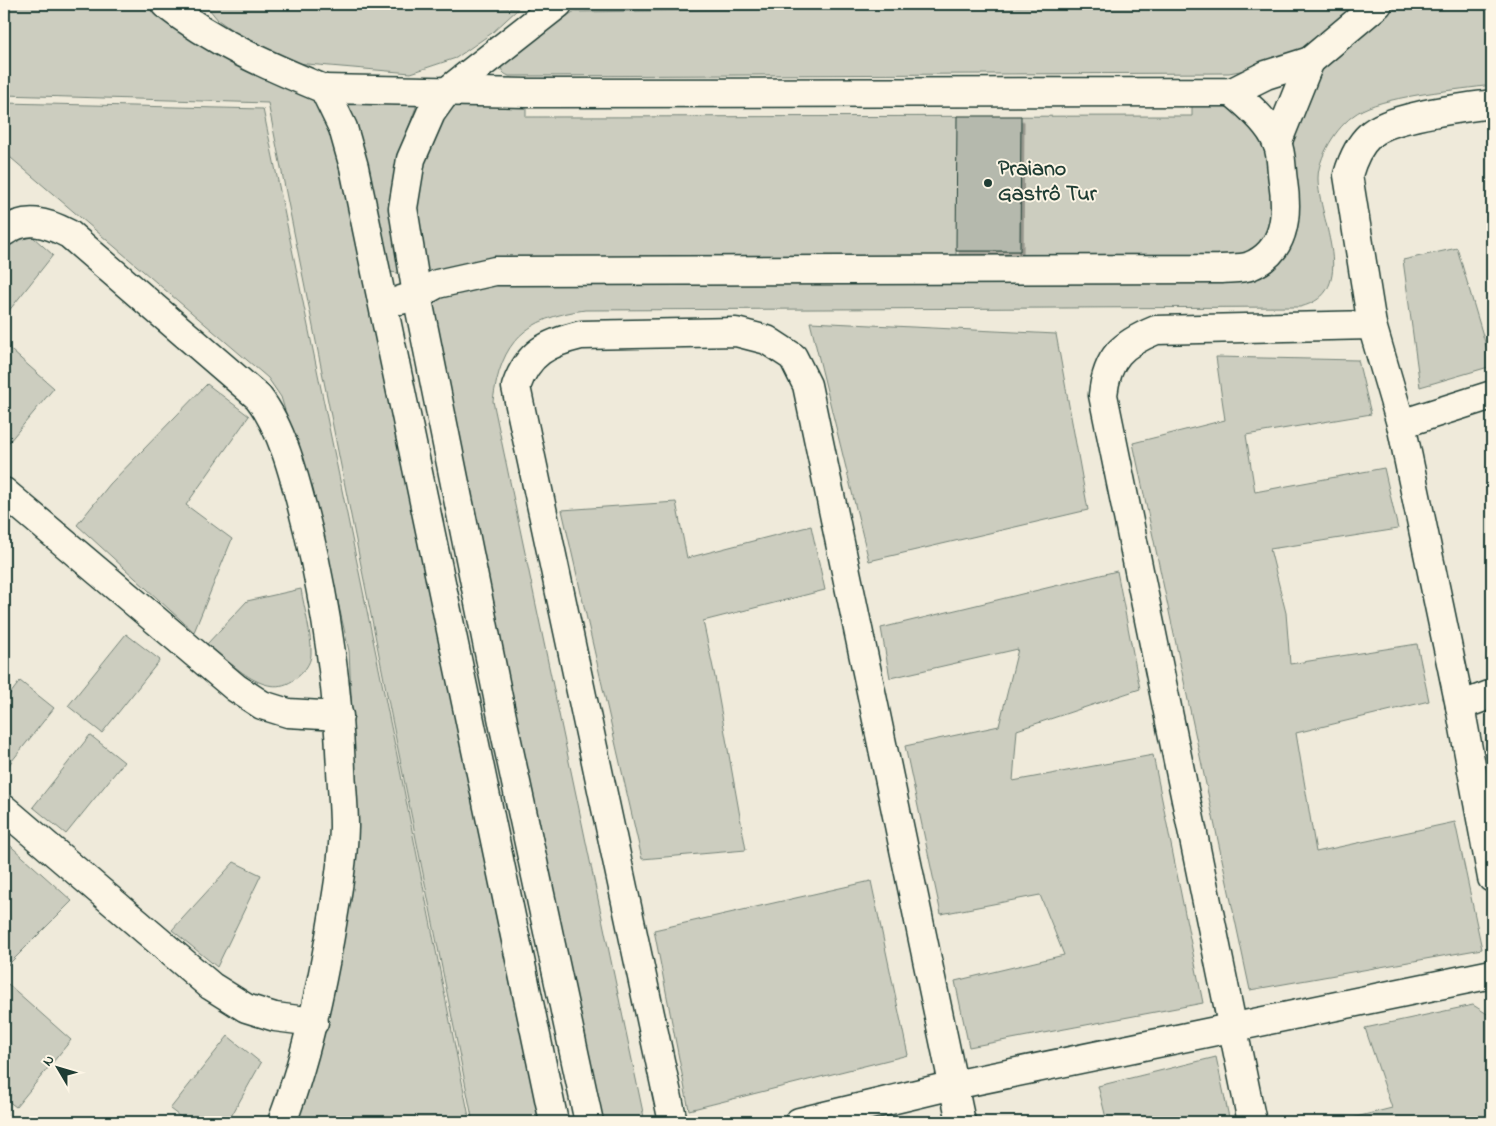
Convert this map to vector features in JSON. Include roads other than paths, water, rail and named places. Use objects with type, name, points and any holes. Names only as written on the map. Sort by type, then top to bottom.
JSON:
[{"type":"street","points":[[165,4],[220,41],[257,62],[324,90],[446,92],[1232,92],[1266,75],[1310,61],[1378,4]]},
{"type":"street","points":[[558,4],[446,92],[430,113],[410,159],[403,208],[417,295],[504,727],[589,1122]]},
{"type":"street","points":[[1277,143],[1310,61]]},
{"type":"street","points":[[324,90],[343,128],[354,167],[554,1122]]},
{"type":"street","points":[[383,305],[417,295],[437,284],[464,276],[495,271],[1220,269],[1249,266],[1267,256],[1281,238],[1286,216],[1277,143],[1258,116],[1232,92]]},
{"type":"street","points":[[1492,104],[1393,122],[1370,134],[1353,158],[1348,175],[1372,325],[1401,424],[1460,706],[1492,878]]},
{"type":"street","points":[[4,232],[12,226],[33,221],[50,224],[69,234],[244,383],[268,409],[280,434],[321,586],[334,666],[339,716],[344,827],[336,903],[314,1022],[282,1122]]},
{"type":"street","points":[[1252,1122],[1103,395],[1105,376],[1114,357],[1133,340],[1156,330],[1372,325]]},
{"type":"street","points":[[673,1122],[516,386],[522,369],[540,350],[556,341],[581,335],[736,332],[767,340],[793,357],[807,384],[962,1122]]},
{"type":"street","points":[[1401,424],[1492,395]]},
{"type":"street","points":[[4,492],[236,688],[262,705],[288,713],[339,716]]},
{"type":"street","points":[[1460,706],[1492,694]]},
{"type":"street","points":[[4,809],[211,986],[246,1008],[275,1017],[314,1022]]},
{"type":"street","points":[[799,1122],[954,1085],[1492,974]]},
{"type":"place","name":"Praiano Gastrô Tur","points":[[988,183]]}]
